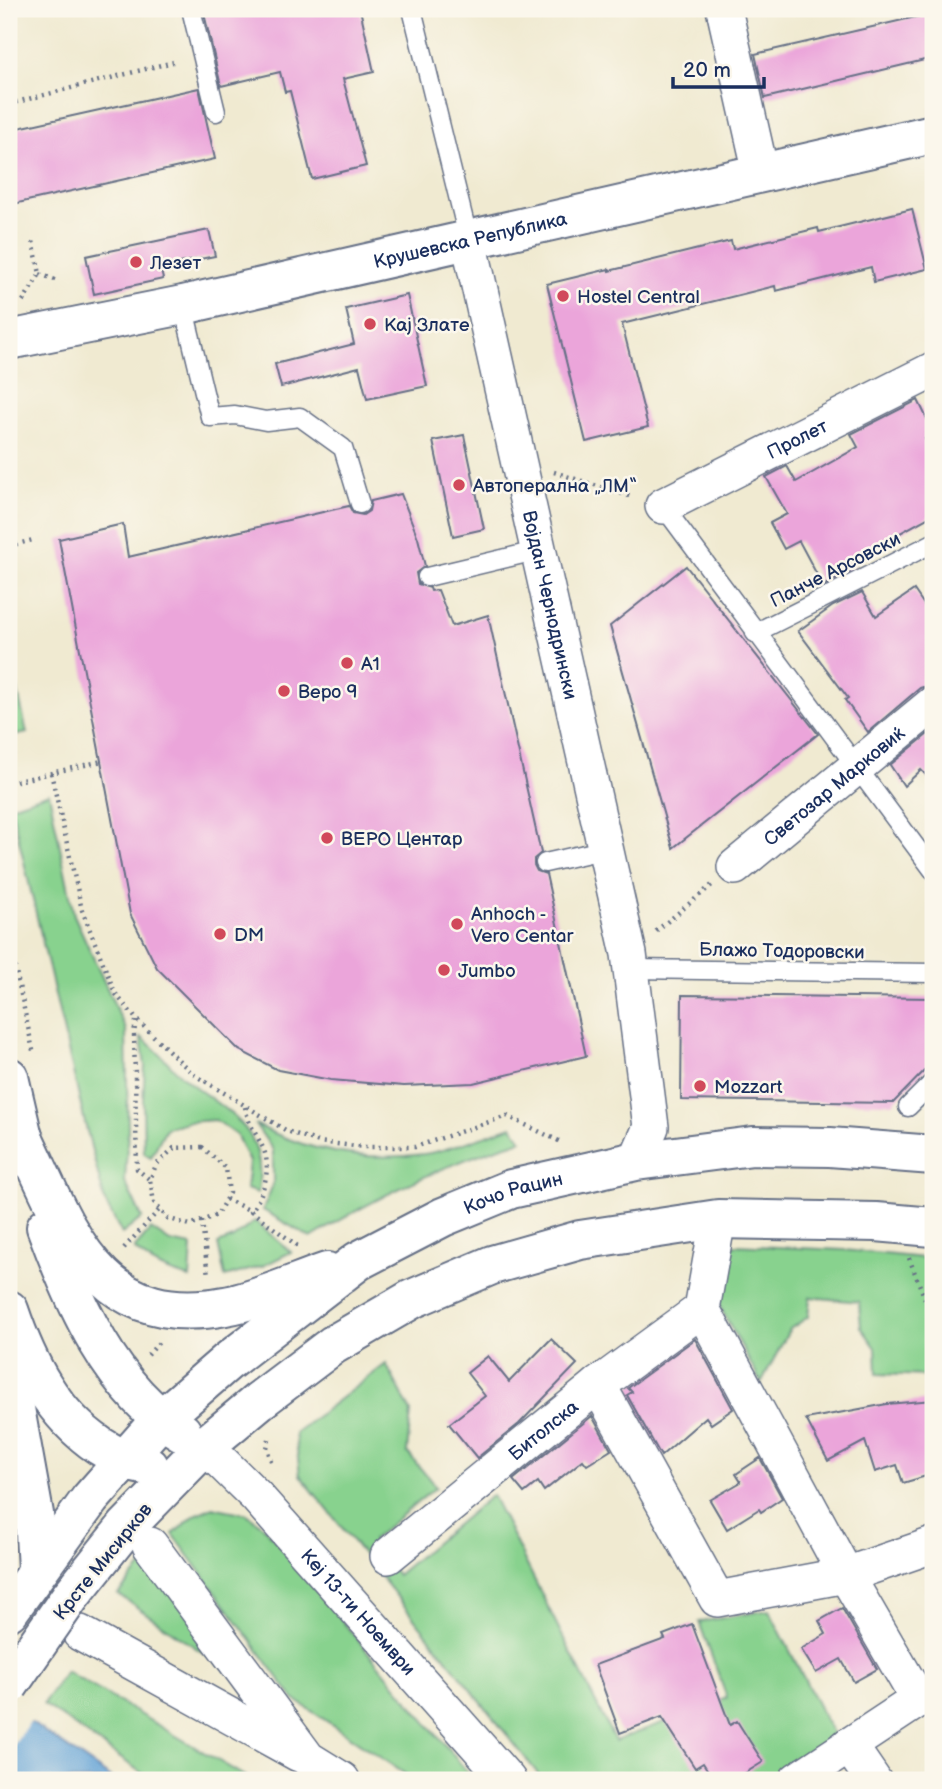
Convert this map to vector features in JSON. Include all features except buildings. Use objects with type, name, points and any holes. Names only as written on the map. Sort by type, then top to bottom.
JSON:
[{"type":"street","points":[[724,9],[761,173]]},
{"type":"street","name":"Крушевска Република","points":[[15,323],[183,305],[933,134]]},
{"type":"street","name":"Војдан Чернодрински","points":[[469,241],[607,849],[629,961],[651,1127],[636,1161]]},
{"type":"street","name":"Пролет","points":[[663,506],[933,370]]},
{"type":"street","name":"Светозар Марковиќ","points":[[734,867],[933,704]]},
{"type":"street","points":[[23,1073],[22,1135],[47,1228],[80,1311],[125,1382],[160,1420],[197,1453]]},
{"type":"street","points":[[22,1135],[78,1246],[110,1283],[142,1303],[161,1309],[185,1311],[228,1306],[358,1261]]},
{"type":"street","name":"Кочо Рацин","points":[[160,1420],[227,1363],[358,1261],[443,1217],[511,1189],[636,1161],[753,1146],[830,1147],[933,1155]]},
{"type":"street","points":[[719,1219],[702,1309],[846,1575],[926,1695],[797,1780]]},
{"type":"street","points":[[9,1310],[30,1364],[52,1399],[84,1434],[135,1463],[176,1464],[197,1453],[259,1401],[333,1345],[412,1299],[492,1265],[580,1240],[719,1219],[876,1222],[919,1237]]},
{"type":"street","name":"Битолска","points":[[388,1556],[597,1385],[702,1309]]},
{"type":"street","points":[[9,1375],[34,1514],[37,1570]]},
{"type":"street","points":[[597,1385],[717,1599],[846,1575],[933,1545]]},
{"type":"street","points":[[9,1612],[90,1499],[135,1463],[160,1420]]},
{"type":"street","name":"Крсте Мисирков","points":[[9,1685],[70,1597],[138,1536],[197,1453]]},
{"type":"street","name":"Кеј 13-ти Ноември","points":[[197,1453],[256,1496],[508,1780]]},
{"type":"street","points":[[135,1463],[138,1536],[308,1759]]},
{"type":"street","points":[[80,1633],[342,1780]]},
{"type":"street","points":[[849,1745],[873,1780]]},
{"type":"lane","points":[[191,9],[216,111]]},
{"type":"lane","name":"Војдан Чернодрински","points":[[412,9],[469,241]]},
{"type":"lane","points":[[183,305],[210,417],[235,415],[266,421],[300,417],[343,448],[360,504]]},
{"type":"lane","points":[[663,506],[933,870]]},
{"type":"lane","name":"Панче Арсовски","points":[[755,633],[933,543]]},
{"type":"lane","points":[[427,577],[540,550]]},
{"type":"lane","points":[[545,863],[607,849]]},
{"type":"lane","name":"Блажо Тодоровски","points":[[629,961],[933,973]]},
{"type":"lane","points":[[908,1107],[933,1082]]},
{"type":"path","points":[[9,104],[173,62]]},
{"type":"path","points":[[15,323],[40,274],[33,241]]},
{"type":"path","points":[[40,274],[58,281]]},
{"type":"path","points":[[517,461],[663,506]]},
{"type":"path","points":[[9,546],[33,540]]},
{"type":"path","points":[[9,783],[102,761]]},
{"type":"path","points":[[51,773],[82,910],[115,993],[137,1020],[193,1074],[287,1131],[319,1142],[364,1147],[415,1147],[507,1116],[559,1141]]},
{"type":"path","points":[[629,961],[734,867]]},
{"type":"path","points":[[9,939],[23,1073]]},
{"type":"path","points":[[137,1020],[134,1033],[137,1169],[150,1180]]},
{"type":"path","points":[[244,1107],[248,1124],[265,1150],[267,1177],[257,1204],[251,1211]]},
{"type":"path","points":[[202,1147],[226,1168],[229,1193],[226,1199],[216,1215],[190,1225],[167,1218],[154,1202],[150,1180],[156,1165],[174,1149],[202,1147]]},
{"type":"path","points":[[226,1199],[251,1211],[305,1252]]},
{"type":"path","points":[[133,1238],[160,1209]]},
{"type":"path","points":[[202,1221],[206,1264]]},
{"type":"path","points":[[919,1237],[927,1304],[933,1311]]},
{"type":"path","points":[[270,1432],[267,1448],[274,1469]]},
{"type":"green space","points":[[9,653],[27,733],[9,737]]},
{"type":"green space","points":[[49,793],[74,915],[126,1030],[128,1129],[125,1182],[142,1218],[122,1234],[105,1202],[11,806]]},
{"type":"green space","points":[[141,1037],[183,1077],[243,1126],[257,1153],[260,1171],[258,1193],[246,1189],[249,1162],[236,1134],[215,1120],[187,1122],[166,1128],[151,1157],[144,1153],[145,1066]]},
{"type":"green space","points":[[255,1124],[295,1142],[316,1148],[380,1157],[434,1152],[512,1126],[522,1140],[413,1182],[361,1208],[311,1238],[263,1210],[273,1184],[273,1150]]},
{"type":"green space","points":[[255,1221],[291,1252],[263,1266],[225,1277],[218,1244],[233,1238]]},
{"type":"green space","points":[[151,1229],[170,1242],[192,1246],[190,1278],[160,1267],[134,1249]]},
{"type":"green space","points":[[734,1245],[844,1250],[933,1259],[933,1385],[930,1376],[877,1374],[876,1348],[861,1327],[859,1302],[810,1297],[808,1317],[790,1329],[761,1383],[718,1303],[719,1260]]},
{"type":"green space","points":[[386,1364],[411,1412],[407,1452],[436,1487],[372,1540],[397,1575],[492,1495],[615,1741],[727,1698],[699,1622],[769,1610],[834,1737],[766,1780],[543,1780],[300,1475],[295,1433]]},
{"type":"green space","points":[[212,1507],[247,1514],[266,1529],[474,1780],[414,1780],[294,1699],[173,1534],[195,1515]]},
{"type":"green space","points":[[151,1556],[241,1679],[118,1594]]},
{"type":"green space","points":[[66,1671],[251,1780],[152,1780],[43,1704]]},
{"type":"water","points":[[9,1707],[114,1780],[9,1780]]},
{"type":"pier","points":[[9,1704],[32,1719],[9,1752]]},
{"type":"place","name":"Лезет","points":[[136,262]]},
{"type":"place","name":"Hostel Central","points":[[563,296]]},
{"type":"place","name":"Кај Злате","points":[[370,324]]},
{"type":"place","name":"Автоперална „ЛМ“","points":[[459,485]]},
{"type":"place","name":"A1","points":[[347,663]]},
{"type":"place","name":"Веро 9","points":[[284,691]]},
{"type":"place","name":"ВЕРО Центар","points":[[327,838]]},
{"type":"place","name":"Anhoch - Vero Centar","points":[[457,924]]},
{"type":"place","name":"DM","points":[[220,934]]},
{"type":"place","name":"Jumbo","points":[[444,970]]},
{"type":"place","name":"Mozzart","points":[[700,1086]]}]
